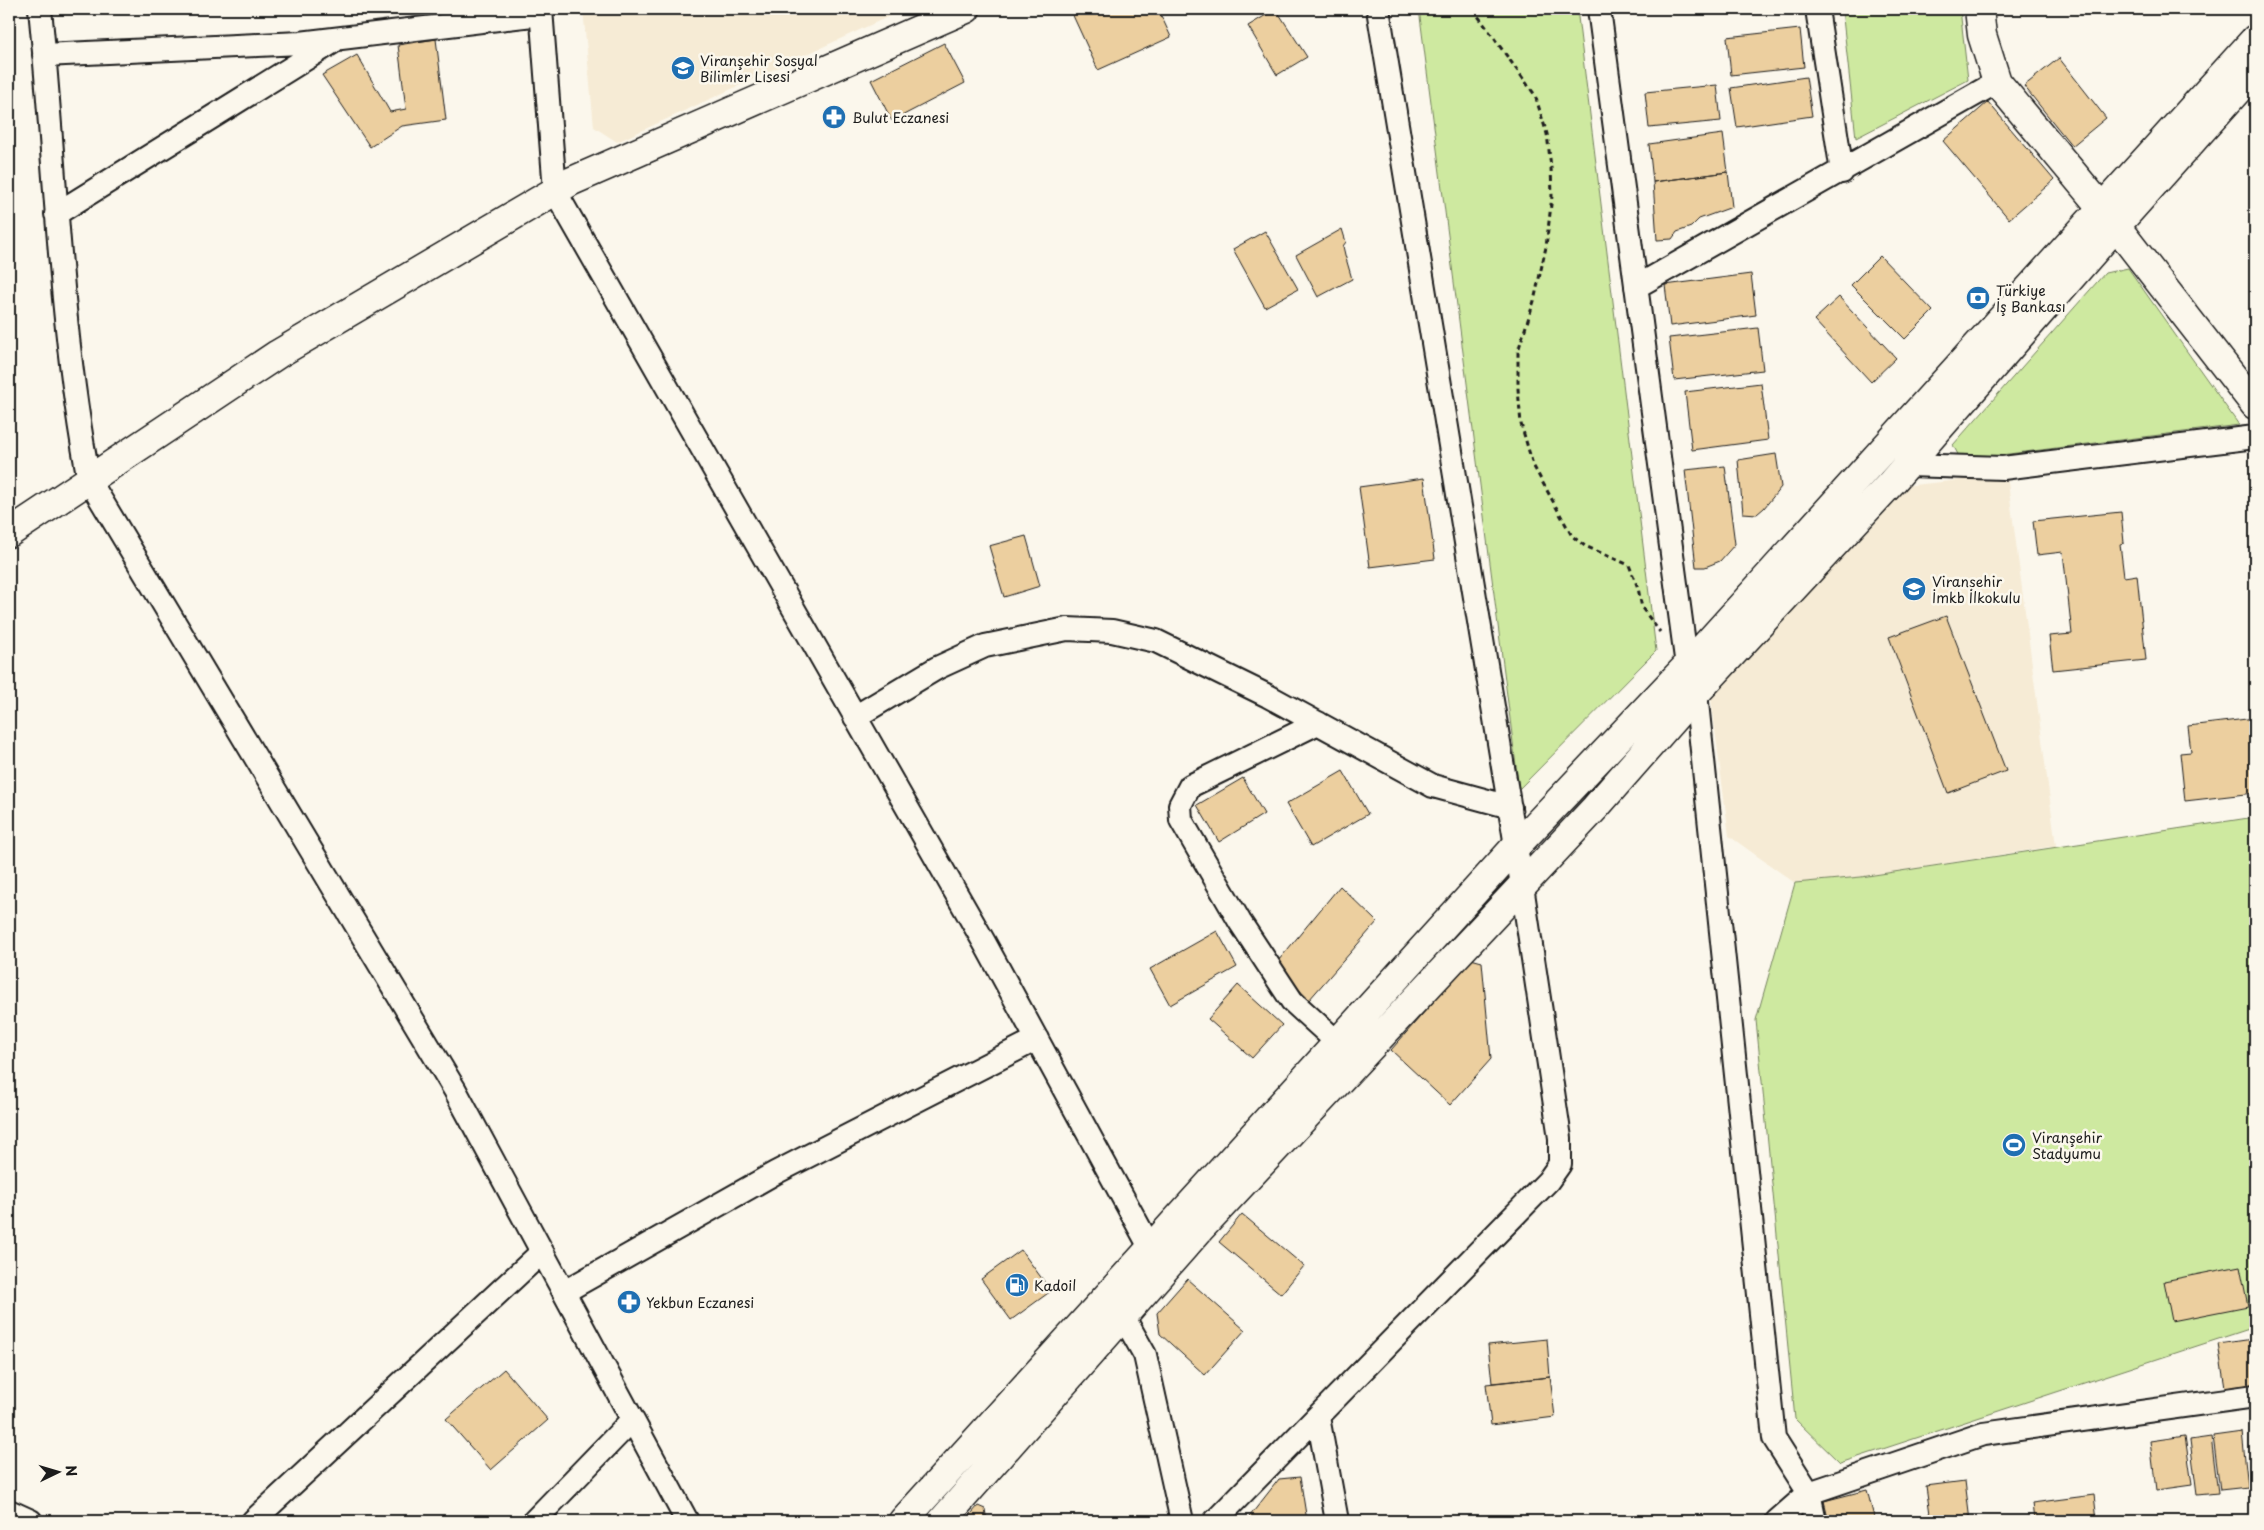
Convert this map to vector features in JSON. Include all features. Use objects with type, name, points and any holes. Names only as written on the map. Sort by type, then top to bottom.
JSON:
[{"type":"street","points":[[40,9],[56,214],[78,421],[89,480],[455,1090],[686,1521]]},
{"type":"street","points":[[9,533],[278,354],[555,191],[581,177],[966,9]]},
{"type":"street","points":[[1215,1521],[1548,1181],[1560,1164],[1560,1138],[1510,807],[1378,9]]},
{"type":"street","points":[[1599,9],[1687,666],[1696,694],[1774,1438],[1809,1493],[1815,1521]]},
{"type":"street","points":[[1817,9],[1842,172]]},
{"type":"street","points":[[1978,9],[1982,35],[1996,82],[2109,217],[2255,405]]},
{"type":"street","points":[[44,55],[300,43],[541,12],[555,191],[984,942],[1151,1249]]},
{"type":"street","points":[[56,214],[338,38]]},
{"type":"street","points":[[942,1521],[1200,1228],[1595,808],[1696,694],[1907,465],[2255,38]]},
{"type":"street","points":[[903,1521],[1516,846],[2109,217],[2255,71]]},
{"type":"street","points":[[1636,287],[1842,172],[1996,82]]},
{"type":"street","points":[[1907,465],[2003,468],[2255,437]]},
{"type":"street","points":[[855,717],[937,668],[984,646],[1067,629],[1112,631],[1156,641],[1318,723],[1433,786],[1510,807]]},
{"type":"street","points":[[1318,723],[1190,786],[1180,804],[1181,820],[1240,922],[1292,1001],[1338,1043]]},
{"type":"street","points":[[564,1292],[775,1173],[1037,1039]]},
{"type":"street","points":[[253,1521],[542,1252]]},
{"type":"street","points":[[1123,1316],[1145,1355],[1182,1521]]},
{"type":"street","points":[[1777,1521],[1809,1493],[1983,1434],[2255,1396]]},
{"type":"street","points":[[1318,1417],[1337,1521]]},
{"type":"street","points":[[534,1521],[632,1420]]},
{"type":"street","points":[[9,1511],[31,1521]]},
{"type":"path","points":[[1473,9],[1534,95],[1547,134],[1552,196],[1546,247],[1534,300],[1518,351],[1518,389],[1521,424],[1533,465],[1572,536],[1585,546],[1629,565],[1638,588],[1642,608],[1664,637]]},
{"type":"shaded area","name":"Viranşehir Sosyal Bilimler Lisesi","points":[[583,9],[905,9],[617,142],[594,127]]},
{"type":"shaded area","name":"Viranşehir İmkb İlkokulu","points":[[2007,475],[2056,846],[1861,877],[1795,883],[1729,836],[1710,691],[1904,486]]},
{"type":"green space","points":[[1419,9],[1577,9],[1656,651],[1519,789]]},
{"type":"green space","points":[[1842,9],[1960,9],[1968,80],[1856,138]]},
{"type":"green space","points":[[2128,268],[2239,425],[1961,460],[1953,445],[2105,273]]},
{"type":"green space","points":[[2255,817],[2255,1327],[1840,1463],[1795,1419],[1756,1020],[1795,883],[1861,877]]},
{"type":"building","points":[[1070,9],[1158,9],[1171,37],[1098,70]]},
{"type":"building","points":[[1276,9],[1307,57],[1277,75],[1248,26]]},
{"type":"building","points":[[1800,29],[1804,67],[1731,75],[1727,37]]},
{"type":"building","points":[[436,39],[446,120],[402,126],[370,147],[322,75],[357,55],[390,112],[406,109],[398,45]]},
{"type":"building","points":[[944,43],[965,83],[892,121],[871,80]]},
{"type":"building","points":[[2059,58],[2106,118],[2072,146],[2024,86]]},
{"type":"building","points":[[1806,77],[1812,116],[1737,127],[1731,88]]},
{"type":"building","points":[[1717,85],[1721,121],[1649,128],[1645,92]]},
{"type":"building","points":[[1988,102],[2054,180],[2009,219],[1943,141]]},
{"type":"building","points":[[1723,134],[1728,172],[1653,182],[1649,144]]},
{"type":"building","points":[[1728,172],[1732,207],[1699,219],[1691,227],[1677,232],[1672,239],[1657,240],[1653,182]]},
{"type":"building","points":[[1342,229],[1346,242],[1343,246],[1352,279],[1318,297],[1296,255]]},
{"type":"building","points":[[1265,231],[1298,289],[1265,307],[1233,249]]},
{"type":"building","points":[[1880,256],[1933,311],[1905,339],[1851,285]]},
{"type":"building","points":[[1751,274],[1756,315],[1670,326],[1665,285]]},
{"type":"building","points":[[1839,297],[1896,358],[1871,382],[1814,320]]},
{"type":"building","points":[[1758,328],[1763,370],[1674,380],[1669,338]]},
{"type":"building","points":[[1761,383],[1768,440],[1692,450],[1685,392]]},
{"type":"building","points":[[1776,454],[1781,487],[1757,514],[1743,513],[1738,460]]},
{"type":"building","points":[[1725,466],[1735,544],[1720,561],[1705,567],[1696,567],[1685,470]]},
{"type":"building","points":[[1424,478],[1435,559],[1370,567],[1359,487]]},
{"type":"building","points":[[2121,512],[2124,543],[2120,544],[2124,577],[2137,575],[2146,660],[2053,670],[2049,636],[2072,634],[2063,552],[2037,555],[2033,521]]},
{"type":"building","points":[[1026,536],[1040,586],[1004,597],[989,546]]},
{"type":"building","points":[[1946,616],[2006,771],[1948,793],[1889,637]]},
{"type":"building","points":[[2255,718],[2255,793],[2185,801],[2180,753],[2191,752],[2188,726]]},
{"type":"building","points":[[1343,771],[1368,814],[1311,847],[1286,804]]},
{"type":"building","points":[[1243,778],[1264,814],[1219,842],[1197,805]]},
{"type":"building","points":[[1340,886],[1377,922],[1309,1000],[1288,978],[1286,970],[1278,961]]},
{"type":"building","points":[[1217,931],[1237,967],[1170,1005],[1150,969]]},
{"type":"building","points":[[1471,959],[1482,962],[1491,1059],[1450,1105],[1391,1050]]},
{"type":"building","points":[[1238,985],[1282,1025],[1252,1058],[1208,1019]]},
{"type":"building","points":[[1242,1214],[1304,1266],[1281,1294],[1219,1242]]},
{"type":"building","points":[[1021,1250],[1051,1291],[1011,1320],[981,1279]]},
{"type":"building","points":[[2240,1266],[2248,1306],[2172,1321],[2164,1281]]},
{"type":"building","points":[[1187,1279],[1245,1330],[1205,1375],[1160,1334],[1157,1313]]},
{"type":"building","points":[[1547,1339],[1550,1377],[1492,1383],[1488,1345]]},
{"type":"building","points":[[2253,1339],[2255,1384],[2225,1388],[2218,1344]]},
{"type":"building","points":[[504,1369],[548,1420],[491,1470],[446,1419]]},
{"type":"building","points":[[1550,1377],[1555,1417],[1491,1425],[1486,1384]]},
{"type":"building","points":[[2255,1422],[2255,1458],[2251,1423]]},
{"type":"building","points":[[2242,1432],[2248,1487],[2220,1490],[2213,1436]]},
{"type":"building","points":[[2185,1436],[2192,1485],[2156,1490],[2150,1441]]},
{"type":"building","points":[[2211,1437],[2218,1493],[2197,1495],[2190,1440]]},
{"type":"building","points":[[1300,1477],[1307,1521],[1246,1521],[1279,1479]]},
{"type":"building","points":[[1965,1481],[1970,1521],[1931,1521],[1926,1486]]},
{"type":"building","points":[[1867,1490],[1875,1521],[1829,1521],[1824,1501]]},
{"type":"building","points":[[2094,1495],[2097,1521],[2034,1521],[2032,1503]]},
{"type":"building","points":[[978,1506],[985,1509],[987,1521],[965,1521]]},
{"type":"building","points":[[2227,1517],[2227,1521],[2184,1521]]},
{"type":"place","name":"Viranşehir Sosyal Bilimler Lisesi","points":[[683,68]]},
{"type":"place","name":"Bulut Eczanesi","points":[[834,117]]},
{"type":"place","name":"Türkiye İş Bankası","points":[[1978,298]]},
{"type":"place","name":"Viranşehir İmkb İlkokulu","points":[[1914,589]]},
{"type":"place","name":"Viranşehir Stadyumu","points":[[2014,1145]]},
{"type":"place","name":"Kadoil","points":[[1017,1285]]},
{"type":"place","name":"Yekbun Eczanesi","points":[[629,1302]]}]
